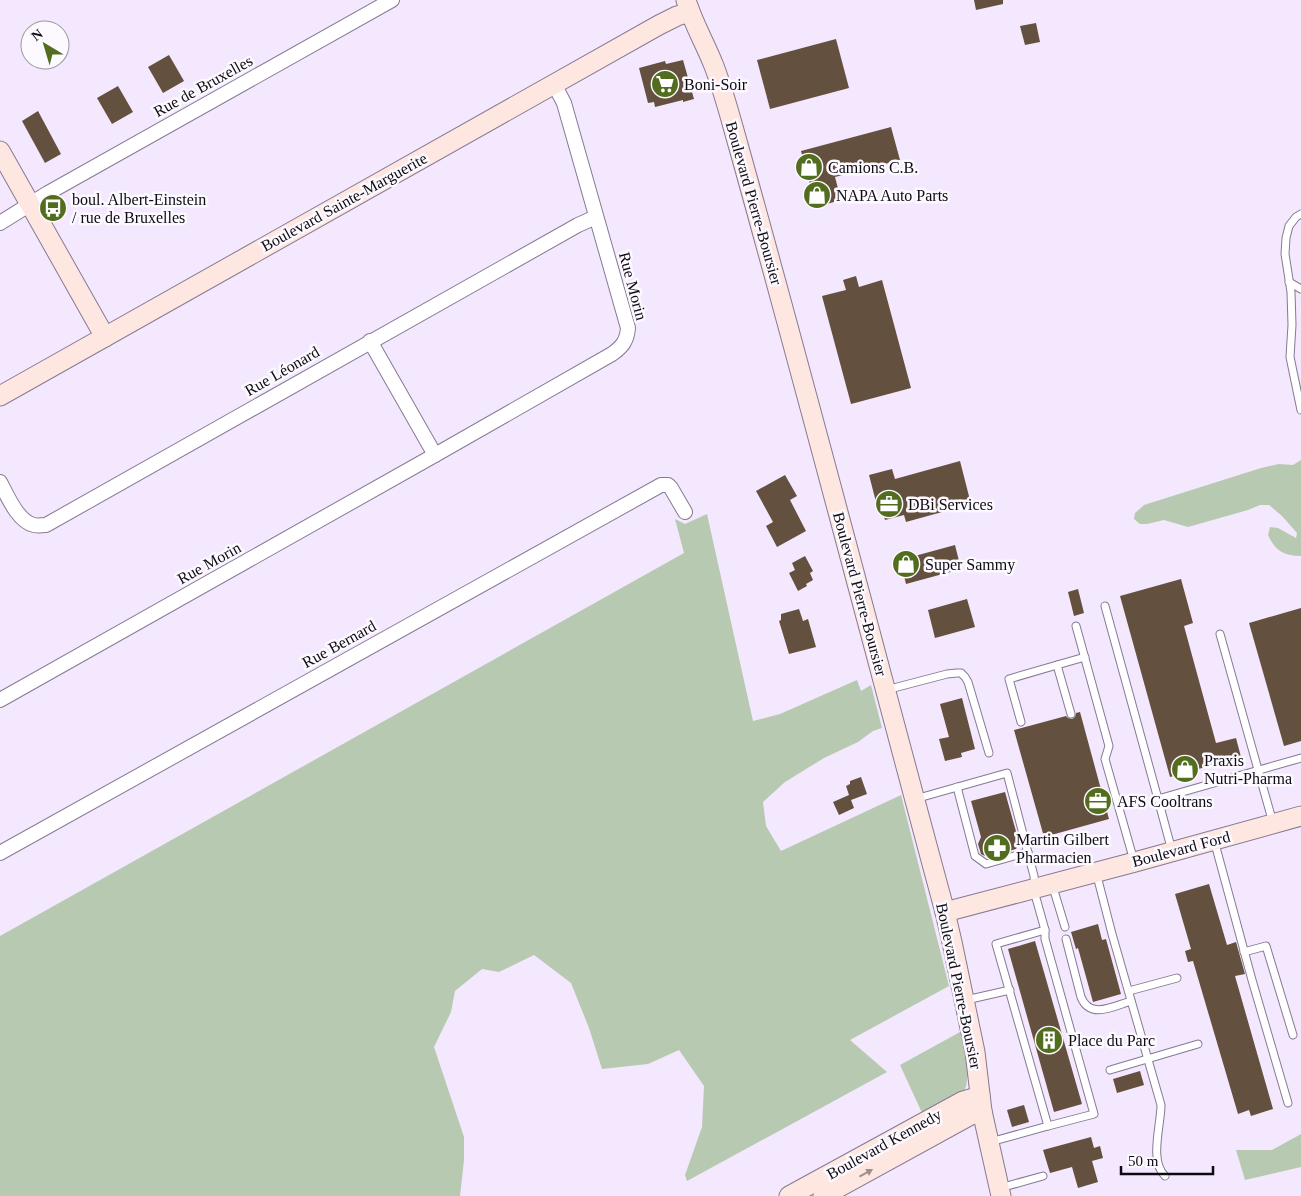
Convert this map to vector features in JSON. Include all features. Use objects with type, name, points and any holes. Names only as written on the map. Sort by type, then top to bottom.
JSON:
[{"type":"street","name":"Rue de Bruxelles","points":[[0,223],[48,193],[392,0]]},
{"type":"street","name":"Boulevard Sainte-Marguerite","points":[[0,396],[678,16],[688,6]]},
{"type":"street","name":"Boulevard Pierre-Boursier","points":[[688,6],[723,92],[780,295],[945,912],[975,1052],[988,1143],[1001,1192]]},
{"type":"street","name":"Rue Morin","points":[[0,700],[435,455],[612,354],[622,346],[628,335],[628,328],[564,103],[554,84]]},
{"type":"street","points":[[0,151],[105,336]]},
{"type":"street","name":"Rue Léonard","points":[[0,482],[15,509],[28,523],[46,525],[370,341],[578,225],[596,217]]},
{"type":"street","points":[[370,341],[435,455]]},
{"type":"street","name":"Rue Bernard","points":[[0,853],[661,485],[668,485],[671,488],[685,512]]},
{"type":"street","name":"Boulevard Ford","points":[[945,912],[1301,816]]},
{"type":"street","name":"Boulevard Kennedy","points":[[789,1196],[825,1188],[963,1102],[981,1104]]},
{"type":"lane","points":[[1301,214],[1289,226],[1285,254],[1291,292],[1292,325],[1290,357],[1301,410]]},
{"type":"lane","points":[[1289,282],[1301,289]]},
{"type":"lane","points":[[1105,606],[1172,852]]},
{"type":"lane","points":[[1076,626],[1109,746],[1105,759],[1135,862]]},
{"type":"lane","points":[[1220,634],[1273,824]]},
{"type":"lane","points":[[1021,722],[1009,679],[1085,657]]},
{"type":"lane","points":[[1057,665],[1071,714]]},
{"type":"lane","points":[[886,690],[936,676],[956,672],[961,673],[971,689],[989,753]]},
{"type":"lane","points":[[1158,799],[1301,758]]},
{"type":"lane","points":[[915,799],[1008,774],[1034,876],[1044,886],[1065,927]]},
{"type":"lane","points":[[957,788],[975,856],[986,864],[1028,852]]},
{"type":"lane","points":[[1214,840],[1288,1103]]},
{"type":"lane","points":[[1096,872],[1160,1105],[1161,1114],[1157,1154],[1160,1169],[1165,1176]]},
{"type":"lane","points":[[988,1143],[1094,1114],[1044,939],[1045,930],[1036,898],[1044,886]]},
{"type":"lane","points":[[1045,930],[996,944],[1048,1126]]},
{"type":"lane","points":[[1066,940],[1081,997],[1089,1009],[1097,1010],[1131,1001]]},
{"type":"lane","points":[[1244,952],[1266,946],[1293,1035]]},
{"type":"lane","points":[[1129,992],[1177,978]]},
{"type":"lane","points":[[964,1001],[1010,990]]},
{"type":"lane","points":[[1113,997],[1115,1006]]},
{"type":"lane","points":[[1110,1070],[1198,1044]]},
{"type":"lane","points":[[1001,1192],[1043,1176]]},
{"type":"green space","points":[[1301,460],[1301,556],[1289,555],[1280,551],[1271,540],[1268,535],[1270,527],[1278,528],[1296,538],[1297,533],[1269,505],[1260,505],[1188,527],[1164,520],[1140,524],[1134,519],[1135,513],[1144,505],[1261,468],[1279,464],[1293,465]]},
{"type":"green space","points":[[707,514],[753,721],[780,714],[857,680],[861,691],[871,685],[882,728],[824,758],[785,782],[763,802],[766,826],[781,851],[901,795],[949,986],[850,1040],[887,1072],[687,1181],[685,1175],[702,1127],[704,1086],[679,1050],[648,1064],[602,1069],[589,1028],[571,983],[534,955],[499,972],[482,969],[455,991],[451,1012],[434,1047],[464,1137],[464,1160],[460,1196],[0,1196],[0,936],[684,553],[675,519],[685,524]]},
{"type":"green space","points":[[960,1032],[967,1072],[966,1087],[963,1093],[923,1115],[900,1065]]},
{"type":"green space","points":[[1301,1134],[1301,1167],[1245,1180],[1236,1150],[1272,1150]]},
{"type":"building","points":[[974,0],[1003,0],[1003,4],[976,10]]},
{"type":"building","points":[[1036,23],[1040,42],[1025,45],[1020,26]]},
{"type":"building","points":[[836,39],[849,88],[770,109],[757,60]]},
{"type":"building","points":[[169,55],[184,81],[163,93],[148,67]]},
{"type":"building","points":[[683,60],[694,99],[655,107],[654,102],[648,103],[639,68],[665,61],[666,64]]},
{"type":"building","points":[[118,86],[133,112],[112,124],[97,98]]},
{"type":"building","points":[[38,111],[61,154],[45,163],[22,121]]},
{"type":"building","points":[[891,127],[900,160],[835,177],[841,200],[816,207],[801,151]]},
{"type":"building","points":[[856,276],[859,287],[882,280],[911,388],[851,404],[822,296],[846,290],[843,280]]},
{"type":"building","points":[[960,461],[971,504],[906,522],[904,515],[885,520],[880,501],[876,502],[869,475],[892,469],[895,479]]},
{"type":"building","points":[[785,475],[797,496],[790,500],[806,531],[777,547],[766,526],[773,522],[756,491]]},
{"type":"building","points":[[955,545],[961,569],[906,584],[900,560]]},
{"type":"building","points":[[805,556],[813,571],[810,573],[813,580],[798,591],[789,573],[795,570],[792,563]]},
{"type":"building","points":[[1181,579],[1193,623],[1184,626],[1216,743],[1236,738],[1241,757],[1170,777],[1120,596]]},
{"type":"building","points":[[1078,589],[1084,613],[1074,616],[1068,592]]},
{"type":"building","points":[[967,599],[975,627],[935,638],[928,610]]},
{"type":"building","points":[[1301,608],[1301,741],[1284,746],[1249,623]]},
{"type":"building","points":[[799,609],[803,621],[808,619],[816,647],[789,654],[779,621],[781,620],[781,614]]},
{"type":"building","points":[[962,698],[975,749],[961,753],[962,757],[945,761],[939,739],[949,737],[940,704]]},
{"type":"building","points":[[1080,712],[1109,819],[1044,837],[1014,730],[1066,716],[1072,719],[1076,713]]},
{"type":"building","points":[[861,777],[867,794],[851,800],[854,808],[839,815],[833,802],[849,795],[846,786],[850,784],[850,781]]},
{"type":"building","points":[[1005,792],[1019,842],[1016,849],[987,857],[981,854],[978,844],[981,837],[971,801]]},
{"type":"building","points":[[1209,884],[1227,945],[1236,942],[1245,974],[1235,976],[1273,1109],[1251,1116],[1249,1110],[1238,1114],[1193,961],[1188,962],[1185,951],[1191,949],[1175,894]]},
{"type":"building","points":[[1098,924],[1102,940],[1106,939],[1121,994],[1093,1002],[1078,948],[1076,949],[1071,932]]},
{"type":"building","name":"Place du Parc","points":[[1035,941],[1082,1104],[1054,1112],[1008,949]]},
{"type":"building","points":[[1140,1071],[1144,1085],[1117,1093],[1113,1079]]},
{"type":"building","points":[[1024,1105],[1029,1122],[1012,1127],[1007,1110]]},
{"type":"building","points":[[1091,1137],[1094,1148],[1100,1146],[1103,1158],[1092,1161],[1098,1182],[1078,1188],[1072,1167],[1050,1173],[1043,1150]]},
{"type":"place","name":"Boni-Soir","points":[[665,84]]},
{"type":"place","name":"Camions C.B.","points":[[809,167]]},
{"type":"place","name":"NAPA Auto Parts","points":[[817,195]]},
{"type":"place","name":"boul. Albert-Einstein / rue de Bruxelles","points":[[53,208]]},
{"type":"place","name":"DBi Services","points":[[889,504]]},
{"type":"place","name":"Super Sammy","points":[[906,564]]},
{"type":"place","name":"Praxis Nutri-Pharma","points":[[1185,769]]},
{"type":"place","name":"AFS Cooltrans","points":[[1098,801]]},
{"type":"place","name":"Martin Gilbert Pharmacien","points":[[997,848]]},
{"type":"place","name":"Place du Parc","points":[[1049,1040]]}]
